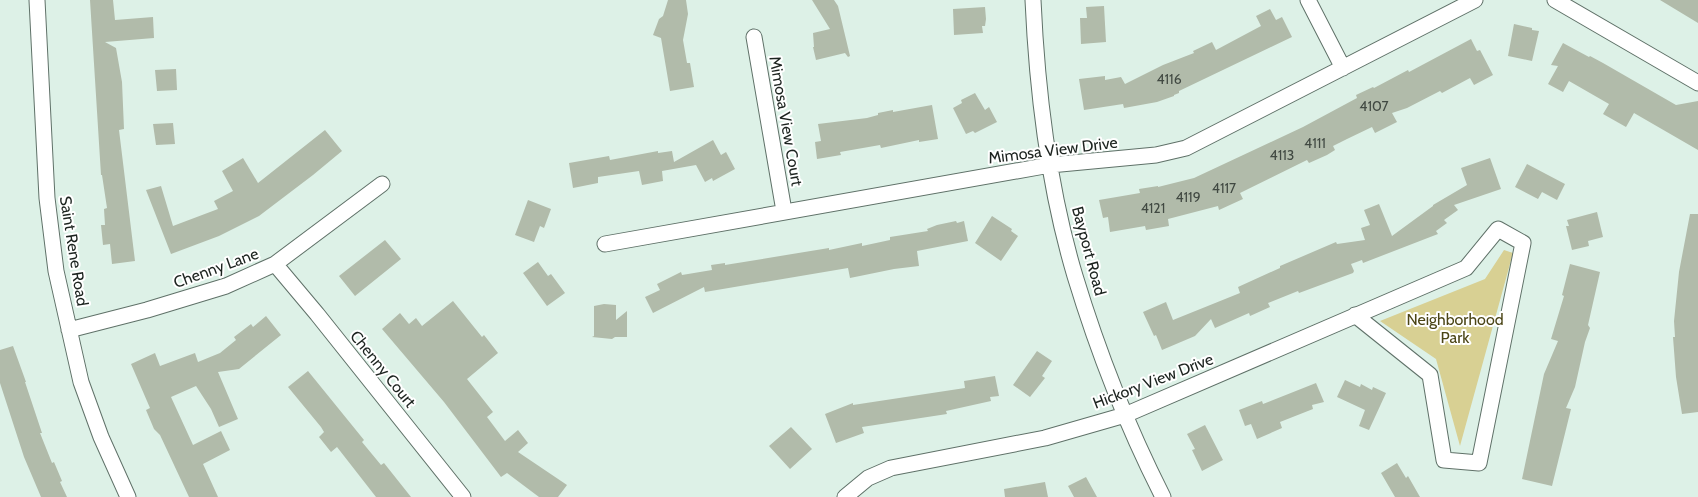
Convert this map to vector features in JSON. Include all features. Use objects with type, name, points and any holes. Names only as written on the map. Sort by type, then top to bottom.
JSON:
[{"type":"street","name":"Saint Rene Road","points":[[37,0],[47,198],[56,271],[81,382],[101,437],[128,497]]},
{"type":"street","name":"Bayport Road","points":[[1033,0],[1035,45],[1050,165],[1075,276],[1112,385],[1136,444],[1162,497]]},
{"type":"street","points":[[1308,0],[1343,68]]},
{"type":"street","name":"Mimosa View Drive","points":[[605,244],[1050,165],[1156,155],[1186,148],[1475,0]]},
{"type":"street","points":[[1555,0],[1698,84]]},
{"type":"street","name":"Mimosa View Court","points":[[754,36],[784,211]]},
{"type":"street","name":"Chenny Lane","points":[[69,330],[147,310],[226,286],[275,264],[382,184]]},
{"type":"street","name":"Hickory View Drive","points":[[846,497],[868,478],[891,468],[1046,438],[1125,415],[1355,315],[1466,268],[1498,229],[1523,243],[1479,463],[1444,460],[1430,375],[1355,315]]},
{"type":"street","name":"Chenny Court","points":[[275,264],[462,497]]},
{"type":"green space","name":"Neighborhood Park","points":[[1504,250],[1513,253],[1460,446],[1436,359],[1380,321],[1485,279]]},
{"type":"building","points":[[90,0],[113,0],[115,20],[153,17],[154,38],[105,42],[116,48],[122,82],[124,129],[119,130],[135,261],[112,264],[110,244],[103,245],[101,225],[105,225],[104,209],[107,208],[101,175]]},
{"type":"building","points":[[668,0],[686,0],[688,14],[683,40],[687,63],[690,63],[694,87],[670,91],[661,38],[653,35],[659,19],[663,16]]},
{"type":"building","points":[[812,0],[834,0],[838,6],[850,56],[848,57],[845,53],[816,60],[813,47],[813,33],[830,29]]},
{"type":"building","points":[[1660,0],[1698,0],[1698,23]]},
{"type":"building","points":[[1104,6],[1106,42],[1081,44],[1080,18],[1087,18],[1086,7]]},
{"type":"building","points":[[985,7],[986,19],[985,26],[982,26],[983,33],[954,35],[953,9]]},
{"type":"building","points":[[1270,9],[1276,20],[1282,17],[1292,37],[1179,91],[1174,96],[1157,102],[1124,108],[1123,104],[1084,110],[1079,79],[1105,76],[1105,80],[1121,77],[1125,84],[1163,65],[1194,53],[1193,51],[1212,42],[1216,50],[1261,26],[1256,16]]},
{"type":"building","points":[[1514,24],[1539,31],[1532,61],[1508,56]]},
{"type":"building","points":[[1471,39],[1477,51],[1480,50],[1493,75],[1474,85],[1470,78],[1442,93],[1440,91],[1407,108],[1392,113],[1397,122],[1375,133],[1372,127],[1347,139],[1333,146],[1335,150],[1327,155],[1309,163],[1307,160],[1240,193],[1243,199],[1219,210],[1218,206],[1168,219],[1169,226],[1146,230],[1145,226],[1110,232],[1108,217],[1103,218],[1099,200],[1140,193],[1139,189],[1158,187],[1194,178],[1303,127],[1357,98],[1356,95],[1408,70],[1409,72]]},
{"type":"building","points":[[1563,43],[1603,63],[1676,105],[1698,101],[1698,150],[1634,113],[1626,127],[1603,114],[1609,104],[1569,81],[1563,92],[1548,84],[1558,66],[1551,65]]},
{"type":"building","points":[[176,69],[177,90],[157,91],[155,70]]},
{"type":"building","points":[[975,93],[985,110],[989,107],[997,122],[975,133],[973,131],[966,134],[953,108],[962,103],[961,100]]},
{"type":"building","points":[[932,105],[938,139],[919,142],[919,140],[881,148],[880,145],[840,152],[841,155],[817,159],[815,142],[821,141],[818,124],[867,118],[878,115],[878,113],[893,110],[893,112]]},
{"type":"building","points":[[173,123],[175,144],[156,145],[153,124]]},
{"type":"building","points":[[325,130],[342,151],[313,175],[259,216],[219,236],[171,254],[146,190],[161,186],[173,226],[218,209],[214,201],[233,191],[222,171],[243,158],[258,183]]},
{"type":"building","points":[[713,140],[721,155],[726,152],[735,169],[713,181],[712,178],[705,182],[696,165],[662,171],[663,181],[642,185],[639,171],[598,177],[598,183],[573,188],[569,163],[609,156],[610,160],[658,151],[658,153],[672,151],[674,162]]},
{"type":"building","points":[[1490,158],[1501,189],[1454,205],[1458,210],[1444,220],[1447,223],[1436,231],[1438,234],[1363,263],[1362,260],[1351,264],[1353,273],[1268,303],[1270,307],[1250,316],[1249,313],[1215,328],[1211,319],[1195,336],[1162,350],[1156,335],[1154,336],[1143,312],[1166,302],[1173,320],[1240,293],[1238,287],[1280,268],[1280,266],[1336,242],[1337,244],[1365,240],[1361,228],[1370,225],[1364,210],[1379,204],[1392,236],[1433,205],[1467,185],[1461,168]]},
{"type":"building","points":[[1527,164],[1565,184],[1557,200],[1542,192],[1538,199],[1515,187]]},
{"type":"building","points":[[528,200],[551,209],[544,228],[540,226],[534,242],[515,235]]},
{"type":"building","points":[[1597,212],[1603,237],[1588,241],[1589,246],[1572,250],[1566,226],[1569,226],[1567,220]]},
{"type":"building","points":[[1690,214],[1698,214],[1698,412],[1682,414],[1676,377],[1673,337],[1675,337],[1674,321],[1679,272]]},
{"type":"building","points":[[992,216],[1012,229],[1011,231],[1018,236],[1001,261],[975,243]]},
{"type":"building","points":[[956,221],[957,223],[964,221],[968,241],[917,251],[919,266],[850,278],[848,268],[705,292],[704,287],[653,313],[645,297],[660,290],[657,284],[681,272],[682,275],[712,270],[711,265],[725,263],[725,265],[829,248],[829,250],[862,243],[862,246],[890,240],[890,237],[928,231],[927,229],[937,225]]},
{"type":"building","points":[[385,240],[401,259],[355,296],[339,276]]},
{"type":"building","points":[[538,262],[548,276],[551,274],[565,293],[547,306],[523,273]]},
{"type":"building","points":[[1570,264],[1600,272],[1588,325],[1590,328],[1575,387],[1566,408],[1571,409],[1552,486],[1522,479],[1544,374],[1558,341],[1551,339],[1564,296],[1562,295]]},
{"type":"building","points":[[453,301],[482,337],[484,335],[498,353],[467,379],[493,412],[487,417],[505,441],[518,430],[528,443],[518,452],[567,485],[558,497],[539,497],[507,473],[501,477],[444,402],[382,329],[400,313],[409,324],[416,318],[422,326]]},
{"type":"building","points":[[604,304],[616,305],[616,320],[627,311],[627,337],[615,337],[612,339],[592,337],[594,336],[594,306]]},
{"type":"building","points":[[266,316],[281,335],[239,369],[218,372],[238,419],[219,427],[211,409],[196,386],[171,397],[193,445],[221,431],[230,450],[203,464],[218,497],[189,497],[160,435],[154,429],[146,410],[150,408],[131,364],[155,353],[160,366],[195,353],[198,362],[220,353],[236,340],[234,337],[251,324],[253,327]]},
{"type":"building","points":[[13,346],[42,433],[40,433],[52,463],[54,462],[67,497],[41,497],[24,457],[0,383],[0,350]]},
{"type":"building","points":[[1037,351],[1052,361],[1042,376],[1045,378],[1030,397],[1013,385]]},
{"type":"building","points":[[308,371],[364,440],[362,442],[381,465],[384,463],[411,497],[376,497],[337,447],[331,452],[319,437],[324,432],[321,427],[288,387]]},
{"type":"building","points":[[995,376],[999,396],[990,397],[991,401],[946,411],[947,414],[862,427],[864,433],[836,443],[825,414],[853,403],[853,405],[965,388],[964,381]]},
{"type":"building","points":[[1345,380],[1360,387],[1361,384],[1372,390],[1373,387],[1386,393],[1369,430],[1359,426],[1365,410],[1337,397]]},
{"type":"building","points":[[1316,383],[1324,402],[1312,405],[1313,409],[1280,422],[1282,428],[1257,439],[1251,424],[1245,426],[1239,410],[1262,401],[1263,404]]},
{"type":"building","points":[[1205,425],[1223,460],[1202,471],[1192,450],[1195,449],[1187,434]]},
{"type":"building","points":[[791,427],[812,449],[790,469],[769,446]]},
{"type":"building","points":[[1397,463],[1406,478],[1408,476],[1420,497],[1395,497],[1381,473]]},
{"type":"building","points":[[1086,477],[1097,497],[1074,497],[1068,486]]},
{"type":"building","points":[[1045,482],[1048,497],[1005,497],[1004,489]]}]
